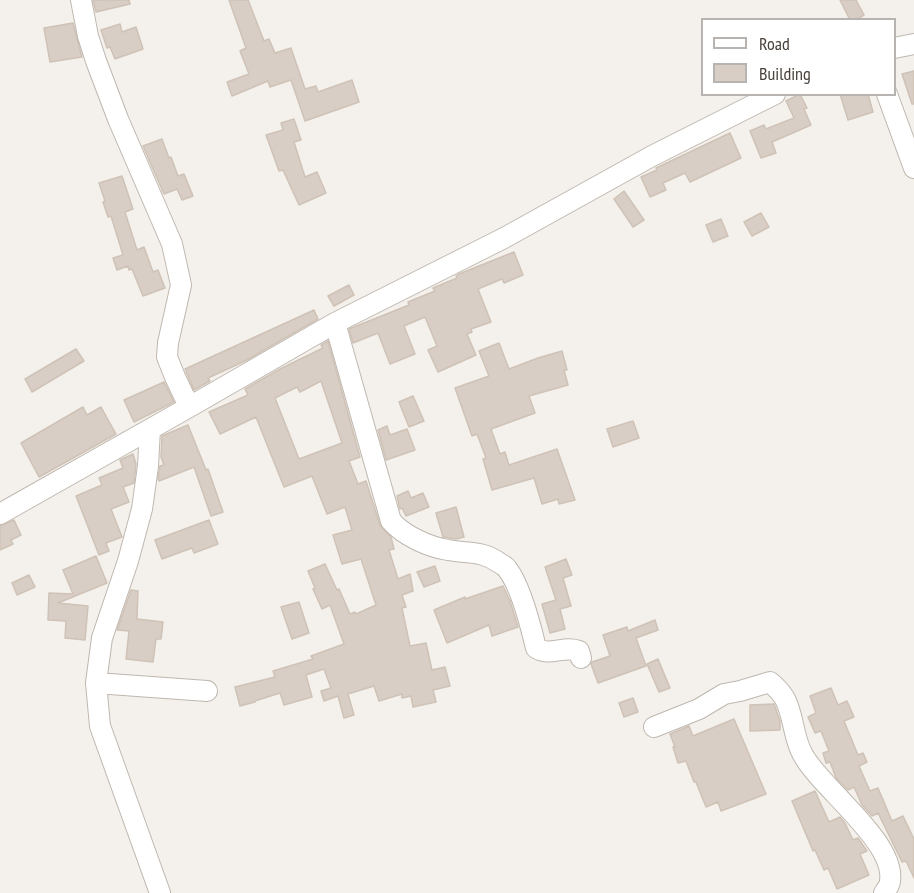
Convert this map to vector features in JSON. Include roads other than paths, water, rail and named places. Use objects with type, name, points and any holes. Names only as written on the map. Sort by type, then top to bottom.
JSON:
[{"type":"street","points":[[81,0],[96,61],[118,119],[172,244],[181,285],[167,357],[191,406]]},
{"type":"street","points":[[896,48],[914,44]]},
{"type":"street","points":[[0,514],[334,323],[504,238],[652,156],[771,96]]},
{"type":"street","points":[[888,96],[914,168]]},
{"type":"street","points":[[334,323],[391,521],[411,537],[433,546],[446,550],[479,553],[495,559],[508,569],[520,593],[536,648],[549,653],[574,649],[579,651],[581,657]]},
{"type":"street","points":[[150,429],[142,509],[128,561],[102,638],[96,683],[100,726],[160,893]]},
{"type":"street","points":[[654,727],[699,709],[724,694],[770,682],[786,700],[803,755],[873,836],[886,860],[890,881],[884,893]]},
{"type":"street","points":[[96,683],[207,692]]}]
